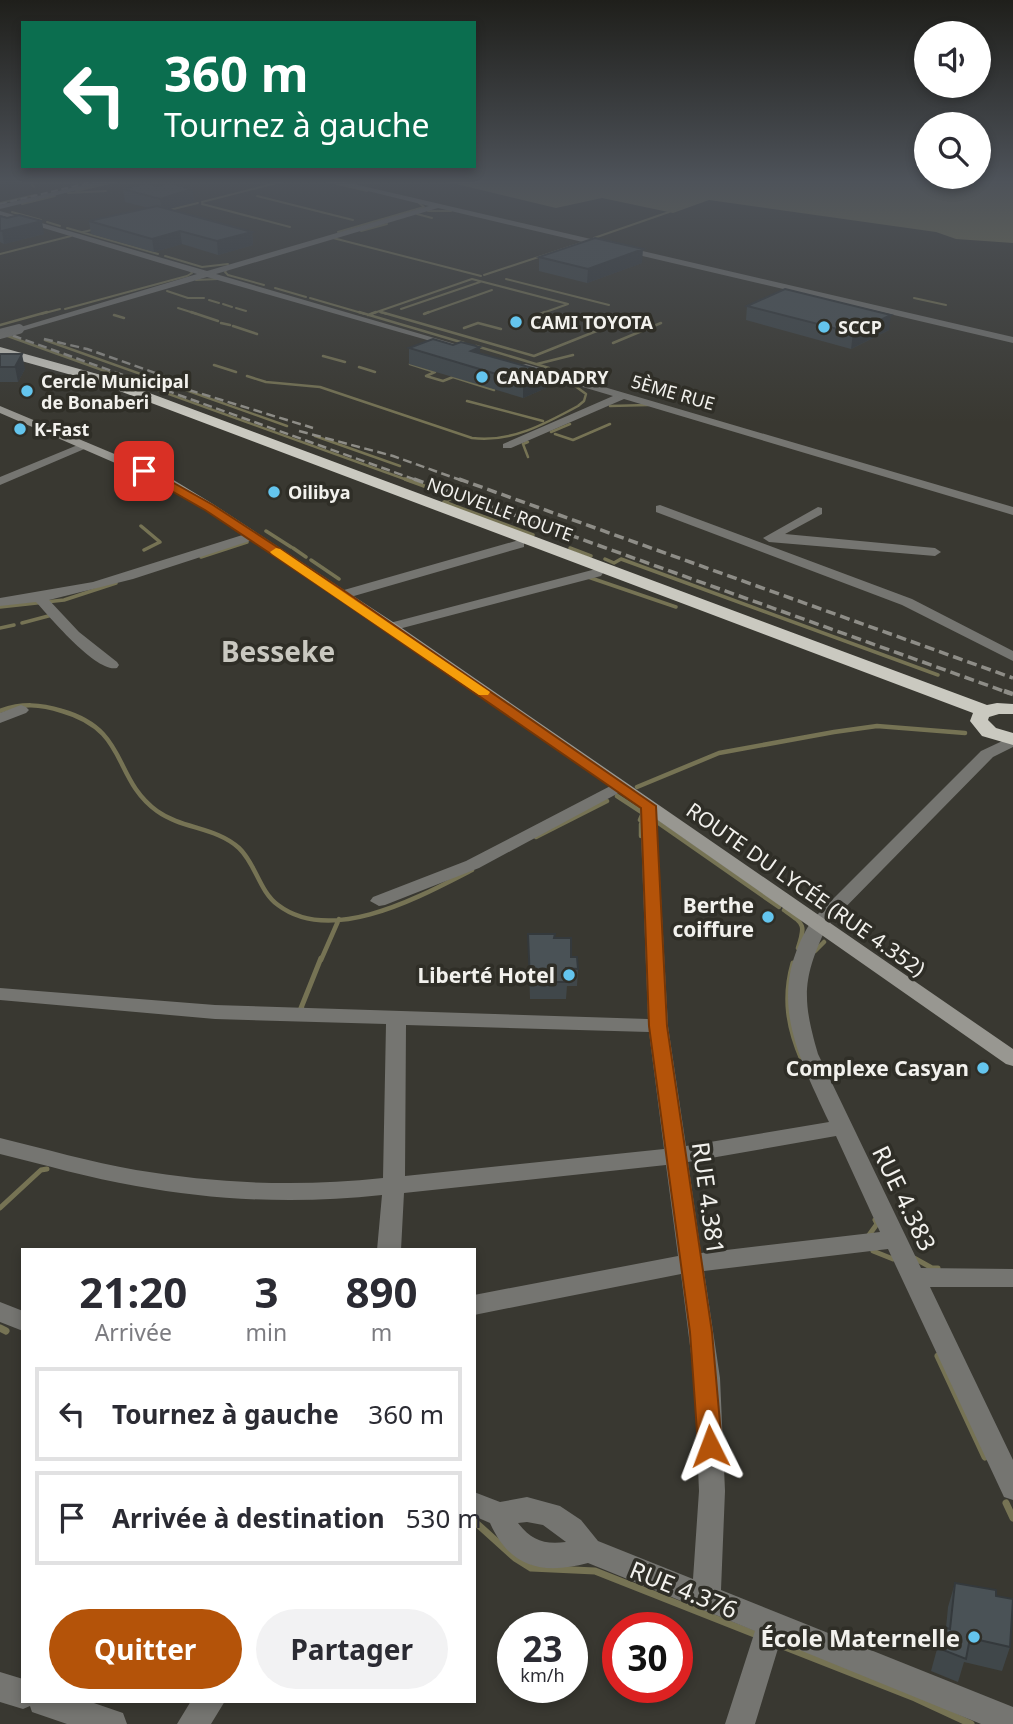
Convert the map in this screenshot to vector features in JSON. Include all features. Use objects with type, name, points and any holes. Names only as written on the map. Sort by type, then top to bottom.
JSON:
[{"type":"highway","name":"NOUVELLE ROUTE","points":[[0,351],[97,379],[982,720]]},
{"type":"highway","name":"NOUVELLE ROUTE","points":[[0,357],[91,381],[490,529],[519,544],[942,702],[982,720]]},
{"type":"highway","points":[[1012,708],[982,720],[995,735],[1013,740]]},
{"type":"main road","name":"ROUTE DU LYCÉE (RUE 4.352)","points":[[0,409],[163,479],[252,536],[391,628],[1013,1059]]},
{"type":"street","points":[[166,261],[467,350]]},
{"type":"street","points":[[0,334],[246,261]]},
{"type":"street","points":[[676,261],[1013,340]]},
{"type":"street","name":"5ÈME RUE","points":[[519,365],[1013,511]]},
{"type":"street","points":[[507,446],[622,396]]},
{"type":"street","points":[[0,481],[85,445]]},
{"type":"street","points":[[660,509],[907,602],[1013,657]]},
{"type":"street","points":[[757,545],[818,510]]},
{"type":"street","points":[[0,602],[41,599],[134,574],[252,536]]},
{"type":"street","points":[[772,537],[935,552]]},
{"type":"street","points":[[342,595],[519,544]]},
{"type":"street","points":[[391,628],[596,573]]},
{"type":"street","points":[[41,599],[74,635],[112,665]]},
{"type":"street","points":[[0,718],[21,710]]},
{"type":"street","points":[[982,720],[987,754]]},
{"type":"street","name":"RUE 4.383","points":[[1013,740],[987,754],[819,924],[804,955],[795,988],[795,1010],[808,1054],[1013,1488]]},
{"type":"street","points":[[379,901],[455,874],[620,786]]},
{"type":"street","name":"RUE 4.381","points":[[649,806],[658,1026],[706,1378],[712,1491],[706,1598]]},
{"type":"street","points":[[0,994],[215,1012],[658,1026]]},
{"type":"street","points":[[389,1248],[397,1142],[397,1016]]},
{"type":"street","points":[[0,1146],[136,1178],[252,1192],[330,1192],[677,1156],[843,1127]]},
{"type":"street","points":[[476,1305],[692,1263],[895,1239]]},
{"type":"street","points":[[914,1277],[1013,1278]]},
{"type":"street","points":[[0,1312],[21,1320]]},
{"type":"street","points":[[487,1509],[543,1512],[572,1528],[588,1550],[568,1557],[537,1555],[513,1541],[487,1509]]},
{"type":"street","name":"RUE 4.376","points":[[588,1550],[1013,1722]]},
{"type":"street","points":[[740,1724],[771,1625]]},
{"type":"street","points":[[0,1687],[21,1693]]},
{"type":"street","points":[[49,1703],[112,1724]]},
{"type":"street","points":[[192,1724],[208,1703]]},
{"type":"building","points":[[557,261],[609,261],[588,269]]},
{"type":"building","points":[[785,289],[891,315],[853,333],[747,306]]},
{"type":"building","points":[[433,339],[453,345],[461,342],[480,347],[471,351],[547,372],[523,382],[409,348]]},
{"type":"building","points":[[0,354],[22,354],[15,367],[0,367]]},
{"type":"building","points":[[528,934],[555,934],[554,938],[571,938],[571,957],[577,957],[578,969],[566,968],[567,982],[530,982]]},
{"type":"building","points":[[955,1583],[996,1590],[996,1596],[1013,1599],[1010,1647],[970,1638],[966,1659],[938,1648],[943,1627],[950,1629]]},
{"type":"waterway","points":[[183,261],[202,267],[228,264]]},
{"type":"waterway","points":[[424,261],[481,276]]},
{"type":"waterway","points":[[484,275],[525,261]]},
{"type":"waterway","points":[[227,269],[225,272],[228,275],[264,285]]},
{"type":"waterway","points":[[65,309],[187,276],[192,273],[190,270]]},
{"type":"waterway","points":[[196,280],[218,279]]},
{"type":"waterway","points":[[371,314],[472,279],[568,304],[542,313]]},
{"type":"waterway","points":[[506,279],[609,305]]},
{"type":"waterway","points":[[401,309],[480,282]]},
{"type":"waterway","points":[[275,288],[306,297]]},
{"type":"waterway","points":[[429,312],[424,314],[492,290]]},
{"type":"waterway","points":[[167,291],[188,298],[204,298]]},
{"type":"waterway","points":[[310,298],[365,314]]},
{"type":"waterway","points":[[914,298],[946,305]]},
{"type":"waterway","points":[[209,300],[219,303]]},
{"type":"waterway","points":[[223,304],[232,307]]},
{"type":"waterway","points":[[178,308],[197,314]]},
{"type":"waterway","points":[[236,308],[246,311]]},
{"type":"waterway","points":[[41,314],[60,309]]},
{"type":"waterway","points":[[0,325],[47,312]]},
{"type":"waterway","points":[[191,312],[197,314]]},
{"type":"waterway","points":[[359,312],[369,315]]},
{"type":"waterway","points":[[369,315],[376,312]]},
{"type":"waterway","points":[[380,312],[387,314]]},
{"type":"waterway","points":[[381,312],[534,356],[634,316]]},
{"type":"waterway","points":[[538,315],[542,313]]},
{"type":"waterway","points":[[197,314],[218,321]]},
{"type":"waterway","points":[[114,315],[124,318]]},
{"type":"waterway","points":[[369,315],[464,343]]},
{"type":"waterway","points":[[221,323],[230,325]]},
{"type":"waterway","points":[[464,328],[478,323],[501,329]]},
{"type":"waterway","points":[[613,343],[661,323]]},
{"type":"waterway","points":[[233,326],[257,334]]},
{"type":"waterway","points":[[5,335],[410,481]]},
{"type":"waterway","points":[[45,340],[287,426]]},
{"type":"waterway","points":[[476,346],[549,368]]},
{"type":"waterway","points":[[537,364],[573,355]]},
{"type":"waterway","points":[[323,356],[345,362]]},
{"type":"waterway","points":[[410,364],[435,372],[426,376],[443,381],[453,377],[494,390]]},
{"type":"waterway","points":[[214,365],[236,372]]},
{"type":"waterway","points":[[359,367],[375,372]]},
{"type":"waterway","points":[[247,376],[266,382],[320,387],[472,438],[486,439],[527,431],[578,406],[584,401],[586,394],[571,383]]},
{"type":"waterway","points":[[467,401],[543,421]]},
{"type":"waterway","points":[[610,406],[648,405]]},
{"type":"waterway","points":[[551,432],[570,424]]},
{"type":"waterway","points":[[555,434],[573,440],[610,424]]},
{"type":"waterway","points":[[315,436],[400,466]]},
{"type":"waterway","points":[[526,441],[528,442],[523,444],[528,457]]},
{"type":"waterway","points":[[405,479],[454,497],[444,502],[533,535]]},
{"type":"waterway","points":[[141,526],[160,542],[144,550]]},
{"type":"waterway","points":[[266,531],[291,547]]},
{"type":"waterway","points":[[201,557],[247,542]]},
{"type":"waterway","points":[[293,548],[306,557]]},
{"type":"waterway","points":[[570,548],[591,556]]},
{"type":"waterway","points":[[605,559],[614,563],[621,559],[938,675]]},
{"type":"waterway","points":[[311,560],[339,579]]},
{"type":"waterway","points":[[588,577],[676,607]]},
{"type":"waterway","points":[[0,607],[64,600],[116,583]]},
{"type":"waterway","points":[[22,623],[52,615]]},
{"type":"waterway","points":[[0,628],[14,625]]},
{"type":"waterway","points":[[0,711],[39,706],[83,719],[110,742],[133,784],[157,811],[230,841],[245,854],[262,885],[278,905],[300,916],[339,919]]},
{"type":"waterway","points":[[637,787],[719,753],[834,732],[877,726],[965,733]]},
{"type":"waterway","points":[[617,796],[643,813],[640,820]]},
{"type":"waterway","points":[[536,837],[607,801]]},
{"type":"waterway","points":[[657,822],[779,907]]},
{"type":"waterway","points":[[641,824],[641,836]]},
{"type":"waterway","points":[[339,919],[376,913],[472,870]]},
{"type":"waterway","points":[[784,910],[802,925],[798,948]]},
{"type":"waterway","points":[[321,960],[339,919]]},
{"type":"waterway","points":[[815,951],[824,942]]},
{"type":"waterway","points":[[305,1012],[301,1008],[321,958]]},
{"type":"waterway","points":[[793,963],[788,988],[788,1012],[802,1060]]},
{"type":"waterway","points":[[0,1208],[41,1170],[47,1169]]},
{"type":"waterway","points":[[869,1235],[877,1224],[875,1220]]},
{"type":"waterway","points":[[873,1251],[893,1259]]},
{"type":"waterway","points":[[914,1258],[932,1268],[938,1268]]},
{"type":"waterway","points":[[0,1328],[6,1331]]},
{"type":"waterway","points":[[938,1356],[985,1457]]},
{"type":"waterway","points":[[1006,1503],[1013,1518]]},
{"type":"waterway","points":[[476,1523],[515,1558],[531,1568],[595,1571],[757,1635]]},
{"type":"waterway","points":[[775,1643],[915,1698],[971,1724]]},
{"type":"railway","points":[[0,331],[419,481]]},
{"type":"railway","points":[[44,339],[87,349],[187,384]]},
{"type":"railway","points":[[176,386],[313,428]]},
{"type":"railway","points":[[299,431],[393,456],[463,481]]},
{"type":"railway","points":[[414,479],[1009,693]]},
{"type":"railway","points":[[459,479],[1013,678]]},
{"type":"railway","points":[[1004,691],[1013,694]]},
{"type":"slow traffic","points":[[276,552],[483,692]]},
{"type":"place","name":"CAMI TOYOTA","points":[[516,322]]},
{"type":"place","name":"SCCP","points":[[824,327]]},
{"type":"place","name":"CANADADRY","points":[[482,377]]},
{"type":"place","name":"Cercle Municipal de Bonaberi","points":[[27,391]]},
{"type":"place","name":"K-Fast","points":[[20,429]]},
{"type":"place","name":"Oilibya","points":[[274,492]]},
{"type":"place","name":"Berthe coiffure","points":[[768,917]]},
{"type":"place","name":"Liberté Hotel","points":[[569,975]]},
{"type":"place","name":"Complexe Casyan","points":[[983,1068]]},
{"type":"place","name":"École Maternelle","points":[[974,1637]]},
{"type":"district","name":"Besseke","points":[[278,651]]},
{"type":"route","points":[[144,471],[163,479],[209,507],[342,595],[649,806],[658,1026],[701,1332],[710,1446]]}]
